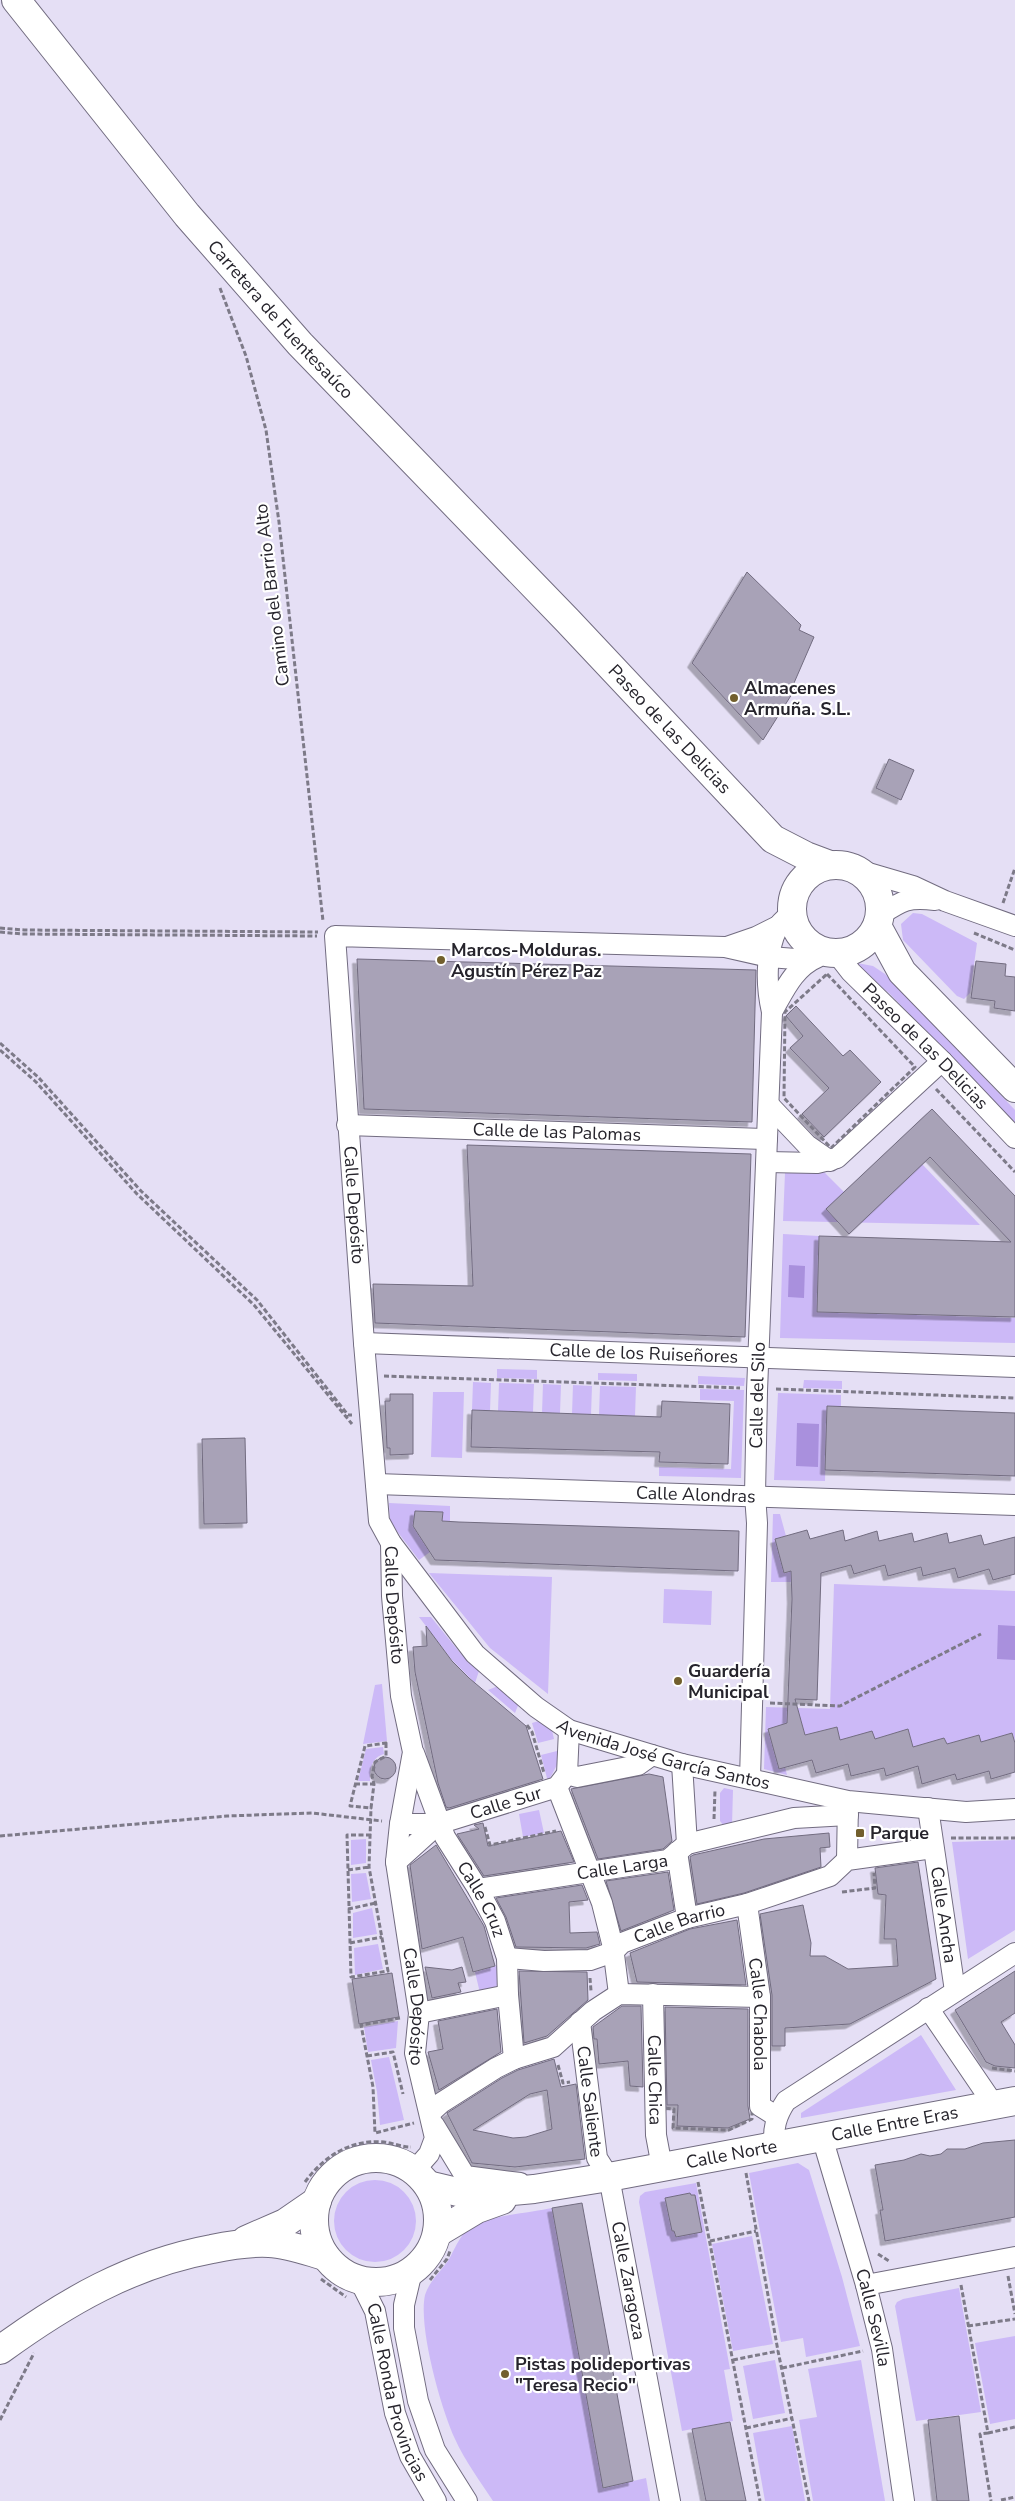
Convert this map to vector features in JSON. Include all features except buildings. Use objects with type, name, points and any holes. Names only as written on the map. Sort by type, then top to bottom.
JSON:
[{"type":"main road","name":"Carretera de Fuentesaúco","points":[[16,0],[187,215],[300,344],[567,620]]},
{"type":"main road","name":"Paseo de las Delicias","points":[[567,620],[773,839],[806,856],[842,867]]},
{"type":"main road","name":"Paseo de las Delicias","points":[[773,839],[788,911]]},
{"type":"main road","points":[[842,867],[866,877],[875,888],[880,901],[878,920],[868,940],[831,958],[813,948],[802,938],[788,911],[803,880],[815,870],[842,867]]},
{"type":"main road","name":"Paseo de las Delicias","points":[[878,920],[902,972],[1015,1088]]},
{"type":"main road","name":"Paseo de las Delicias","points":[[831,958],[902,972]]},
{"type":"main road","name":"Calle Entre Eras","points":[[774,2146],[1004,2103]]},
{"type":"main road","name":"Calle Norte","points":[[420,2177],[470,2195],[534,2189],[662,2167],[740,2162],[774,2146]]},
{"type":"main road","points":[[0,2350],[42,2320],[116,2278],[179,2255],[237,2244],[269,2243],[299,2248],[320,2265],[340,2272],[355,2291],[387,2282],[419,2279],[428,2254],[444,2242],[437,2208],[420,2177],[396,2161],[377,2158],[358,2161],[340,2169],[326,2183],[309,2195],[285,2223],[237,2244]]},
{"type":"main road","name":"Calle Norte","points":[[444,2242],[477,2209],[534,2189]]},
{"type":"main road","points":[[309,2195],[320,2265]]},
{"type":"street","points":[[842,867],[913,886],[945,901],[1008,923]]},
{"type":"street","points":[[878,920],[898,903],[914,898],[945,901]]},
{"type":"street","points":[[725,947],[756,937],[788,911]]},
{"type":"street","name":"Calle del Silo","points":[[750,1779],[757,1523],[755,1495],[772,1012],[767,990],[769,956],[788,911]]},
{"type":"street","points":[[330,934],[725,947],[769,956],[831,958]]},
{"type":"street","name":"Calle Depósito","points":[[330,934],[379,1521],[392,1543],[392,1596],[401,1696],[414,1752],[400,1824],[396,1862],[415,2053],[435,2138],[420,2177]]},
{"type":"street","name":"Calle del Silo","points":[[772,1012],[789,980],[831,958]]},
{"type":"street","name":"Paseo de las Delicias","points":[[831,958],[851,972],[942,1061],[1015,1138]]},
{"type":"street","points":[[767,1162],[817,1163],[830,1161],[845,1152],[942,1061]]},
{"type":"street","points":[[769,1105],[807,1145],[830,1161]]},
{"type":"street","name":"Calle de las Palomas","points":[[347,1125],[768,1139]]},
{"type":"street","name":"Calle de los Ruiseñores","points":[[364,1343],[1015,1367]]},
{"type":"street","name":"Calle Alondras","points":[[376,1484],[1015,1505]]},
{"type":"street","name":"Avenida José García Santos","points":[[392,1543],[475,1654],[536,1707],[569,1730],[682,1764],[750,1779],[848,1808],[928,1808],[966,1812],[1015,1809]]},
{"type":"street","points":[[569,1730],[556,1778],[602,1903],[614,1952],[619,1994]]},
{"type":"street","name":"Calle Cruz","points":[[414,1752],[441,1831],[478,1889],[495,1921],[507,1958],[508,1995],[514,2058]]},
{"type":"street","name":"Calle Sur","points":[[396,1862],[441,1831],[556,1778],[577,1777],[638,1765],[652,1755]]},
{"type":"street","points":[[682,1764],[682,1848],[687,1918]]},
{"type":"street","points":[[848,1808],[847,1860],[941,1847]]},
{"type":"street","name":"Calle Larga","points":[[478,1889],[512,1886],[590,1871],[668,1860],[682,1848],[716,1837],[794,1818],[848,1808]]},
{"type":"street","name":"Calle Ancha","points":[[928,1808],[941,1847],[955,1991]]},
{"type":"street","name":"Calle Sur","points":[[400,1824],[441,1831]]},
{"type":"street","name":"Calle Barrio","points":[[507,1958],[544,1961],[590,1960],[614,1952],[622,1943],[687,1918],[747,1904],[830,1876],[847,1860]]},
{"type":"street","name":"Calle Chabola","points":[[747,1904],[760,1998],[760,2106],[776,2116]]},
{"type":"street","name":"Calle Norte","points":[[774,2146],[773,2132],[776,2116],[786,2101],[1015,1953]]},
{"type":"street","points":[[431,2118],[449,2098],[514,2058],[553,2047],[580,2022],[619,1994],[760,1998]]},
{"type":"street","name":"Calle Chica","points":[[653,1994],[656,2129],[662,2167]]},
{"type":"street","points":[[410,2016],[508,1995]]},
{"type":"street","points":[[928,2008],[1004,2103]]},
{"type":"street","name":"Calle Saliente","points":[[580,2022],[597,2158],[609,2177]]},
{"type":"street","name":"Calle Depósito","points":[[431,2118],[462,2171]]},
{"type":"street","name":"Calle Sevilla","points":[[822,2137],[866,2285],[882,2349],[904,2501]]},
{"type":"street","name":"Calle Norte","points":[[420,2177],[462,2171],[514,2181],[534,2189]]},
{"type":"street","name":"Calle Zaragoza","points":[[609,2177],[670,2501]]},
{"type":"street","points":[[866,2285],[1015,2257]]},
{"type":"street","name":"Calle Ronda Provincias","points":[[419,2279],[404,2305],[404,2328],[418,2401],[435,2450],[467,2501]]},
{"type":"street","name":"Calle Ronda Provincias","points":[[355,2291],[375,2311],[395,2413],[410,2456],[436,2501]]},
{"type":"path","name":"Camino del Barrio Alto","points":[[226,259],[218,281],[224,303],[246,356],[266,430],[280,531],[316,872],[330,934]]},
{"type":"path","points":[[1008,923],[1003,902],[1015,868]]},
{"type":"path","points":[[0,928],[24,930],[330,934]]},
{"type":"path","points":[[0,932],[22,934],[330,934]]},
{"type":"path","points":[[971,932],[1015,950]]},
{"type":"path","points":[[831,958],[915,1067],[831,1148],[784,1098],[785,1012],[831,958]]},
{"type":"path","points":[[0,1043],[38,1077],[141,1191],[257,1300],[348,1415],[371,1427]]},
{"type":"path","points":[[0,1050],[36,1082],[137,1194],[254,1304],[357,1430],[371,1427]]},
{"type":"path","points":[[933,1086],[1015,1172]]},
{"type":"path","points":[[377,1376],[745,1388]]},
{"type":"path","points":[[775,1399],[775,1389],[1015,1398]]},
{"type":"path","points":[[752,1702],[840,1706],[981,1634]]},
{"type":"path","points":[[526,1724],[556,1778]]},
{"type":"path","points":[[371,1835],[347,1835],[351,1977],[388,1971],[369,1867],[371,1835],[371,1820],[372,1808],[374,1784],[372,1776],[375,1762],[386,1756],[386,1743],[365,1746],[350,1806],[372,1808]]},
{"type":"path","points":[[714,1771],[710,1788],[715,1790],[716,1837]]},
{"type":"path","points":[[356,1784],[374,1784]]},
{"type":"path","points":[[0,1836],[227,1816],[303,1813],[400,1824]]},
{"type":"path","points":[[441,1831],[485,1826],[490,1845],[573,1826]]},
{"type":"path","points":[[941,1847],[947,1838],[1015,1838]]},
{"type":"path","points":[[348,1870],[369,1867]]},
{"type":"path","points":[[838,1892],[875,1888]]},
{"type":"path","points":[[348,1908],[376,1903]]},
{"type":"path","points":[[350,1943],[382,1937]]},
{"type":"path","points":[[590,1974],[591,1993]]},
{"type":"path","points":[[655,2000],[751,2004],[752,2119],[738,2126],[729,2130],[673,2128],[674,2109],[661,2108],[655,2000]]},
{"type":"path","points":[[408,2115],[410,2124],[375,2133],[373,2087],[361,2025],[410,2016]]},
{"type":"path","points":[[367,2056],[393,2052],[404,2097]]},
{"type":"path","points":[[557,2060],[564,2084],[578,2080]]},
{"type":"path","points":[[985,2064],[993,2069],[1015,2071]]},
{"type":"path","points":[[738,2126],[740,2162],[746,2170],[778,2351],[809,2501]]},
{"type":"path","points":[[309,2195],[318,2165],[336,2151],[358,2142],[385,2142],[411,2147],[415,2144]]},
{"type":"path","points":[[706,2177],[698,2179],[760,2501]]},
{"type":"path","points":[[710,2241],[756,2231]]},
{"type":"path","points":[[419,2279],[447,2259],[444,2242]]},
{"type":"path","points":[[876,2251],[878,2256],[884,2259],[898,2260]]},
{"type":"path","points":[[320,2265],[327,2285],[355,2291]]},
{"type":"path","points":[[1000,2277],[1015,2274]]},
{"type":"path","points":[[1008,2275],[1015,2314]]},
{"type":"path","points":[[952,2285],[968,2282]]},
{"type":"path","points":[[961,2284],[988,2432]]},
{"type":"path","points":[[968,2326],[1015,2319]]},
{"type":"path","points":[[0,2420],[32,2360],[42,2320]]},
{"type":"path","points":[[861,2343],[864,2360]]},
{"type":"path","points":[[782,2368],[862,2350]]},
{"type":"path","points":[[733,2360],[778,2351]]},
{"type":"path","points":[[746,2428],[793,2418]]},
{"type":"path","points":[[1015,2427],[980,2434],[992,2501],[1015,2497]]},
{"type":"shaded area","points":[[913,913],[922,914],[977,943],[970,993],[964,999],[957,996],[903,940],[901,924]]},
{"type":"shaded area","points":[[857,963],[873,966],[885,974],[1015,1110],[1015,1125],[889,993],[857,969]]},
{"type":"shaded area","points":[[922,1164],[980,1225],[783,1221],[785,1173],[824,1172],[844,1192],[827,1209]]},
{"type":"shaded area","points":[[783,1234],[819,1236],[817,1312],[1015,1318],[1015,1343],[780,1338]]},
{"type":"shaded area","points":[[789,1265],[805,1266],[804,1298],[788,1297]]},
{"type":"shaded area","points":[[497,1369],[537,1370],[537,1379],[497,1378]]},
{"type":"shaded area","points":[[598,1373],[637,1374],[637,1381],[598,1380]]},
{"type":"shaded area","points":[[698,1376],[745,1378],[744,1386],[698,1384]]},
{"type":"shaded area","points":[[804,1380],[842,1381],[842,1389],[803,1388]]},
{"type":"shaded area","points":[[473,1382],[491,1383],[490,1411],[472,1410]]},
{"type":"shaded area","points":[[499,1383],[534,1384],[533,1412],[498,1411]]},
{"type":"shaded area","points":[[543,1384],[561,1385],[560,1413],[542,1413]]},
{"type":"shaded area","points":[[573,1385],[592,1386],[591,1415],[572,1414]]},
{"type":"shaded area","points":[[600,1386],[636,1387],[635,1416],[599,1415]]},
{"type":"shaded area","points":[[700,1389],[744,1390],[741,1478],[659,1476],[659,1467],[731,1469],[734,1401],[700,1400]]},
{"type":"shaded area","points":[[433,1392],[464,1392],[462,1458],[431,1457]]},
{"type":"shaded area","points":[[778,1393],[841,1395],[841,1407],[827,1406],[825,1481],[774,1480]]},
{"type":"shaded area","points":[[797,1423],[819,1424],[818,1467],[796,1466]]},
{"type":"shaded area","points":[[389,1503],[450,1506],[450,1521],[442,1521],[442,1512],[415,1511],[413,1526],[430,1552],[419,1560],[390,1522]]},
{"type":"shaded area","points":[[773,1514],[780,1514],[786,1536],[775,1539],[784,1573],[800,1569],[792,1582],[771,1582]]},
{"type":"shaded area","points":[[429,1573],[552,1577],[548,1694],[490,1648]]},
{"type":"shaded area","points":[[834,1584],[1015,1591],[1015,1741],[1012,1733],[981,1742],[978,1735],[947,1744],[944,1738],[913,1747],[908,1729],[875,1739],[840,1740],[836,1727],[805,1735],[801,1720],[768,1729],[779,1769],[785,1767],[787,1775],[764,1769],[766,1707],[830,1709]]},
{"type":"shaded area","points":[[664,1589],[712,1591],[711,1625],[663,1623]]},
{"type":"shaded area","points":[[419,1617],[431,1617],[461,1654],[479,1671],[475,1683],[451,1659]]},
{"type":"shaded area","points":[[998,1625],[1015,1626],[1015,1660],[997,1659]]},
{"type":"shaded area","points":[[382,1684],[387,1741],[363,1744],[375,1685]]},
{"type":"shaded area","points":[[498,1686],[519,1703],[515,1713],[488,1690]]},
{"type":"shaded area","points":[[542,1720],[551,1726],[554,1739],[538,1743],[532,1723]]},
{"type":"shaded area","points":[[383,1747],[384,1754],[376,1758],[372,1764],[370,1781],[358,1781],[366,1749]]},
{"type":"shaded area","points":[[557,1751],[559,1761],[548,1782],[541,1755]]},
{"type":"shaded area","points":[[724,1788],[733,1790],[732,1825],[724,1826],[720,1821],[720,1793]]},
{"type":"shaded area","points":[[539,1810],[544,1833],[523,1837],[519,1814]]},
{"type":"shaded area","points":[[366,1839],[366,1863],[351,1865],[351,1840]]},
{"type":"shaded area","points":[[1015,1840],[1015,1930],[968,1959],[952,1842]]},
{"type":"shaded area","points":[[366,1873],[371,1899],[352,1902],[351,1874]]},
{"type":"shaded area","points":[[372,1908],[377,1934],[353,1938],[353,1913]]},
{"type":"shaded area","points":[[378,1944],[383,1969],[355,1975],[354,1948]]},
{"type":"shaded area","points":[[499,1965],[499,1984],[486,1993],[480,1993],[475,1972]]},
{"type":"shaded area","points":[[398,2021],[396,2048],[368,2052],[364,2027]]},
{"type":"shaded area","points":[[921,2035],[956,2090],[801,2118],[801,2113]]},
{"type":"shaded area","points":[[389,2057],[404,2120],[380,2125],[377,2092],[371,2060]]},
{"type":"shaded area","points":[[798,2163],[809,2170],[842,2277],[860,2346],[806,2357],[803,2338],[781,2342],[749,2173]]},
{"type":"shaded area","points":[[367,2180],[383,2180],[398,2187],[409,2198],[416,2213],[413,2237],[404,2250],[383,2262],[367,2262],[352,2255],[341,2244],[334,2229],[334,2213],[341,2198],[352,2187]]},
{"type":"shaded area","points":[[696,2183],[730,2369],[724,2370],[733,2421],[682,2431],[639,2202],[640,2196],[645,2192]]},
{"type":"shaded area","name":"Pistas polideportivas \"Teresa Recio\"","points":[[552,2208],[603,2488],[646,2478],[650,2501],[493,2501],[473,2471],[449,2426],[432,2368],[425,2327],[425,2295],[429,2286],[448,2261],[463,2235],[472,2226],[493,2218]]},
{"type":"shaded area","points":[[752,2236],[773,2344],[733,2351],[712,2244]]},
{"type":"shaded area","points":[[959,2288],[981,2412],[916,2421],[895,2306],[897,2302],[903,2299]]},
{"type":"shaded area","points":[[1015,2336],[1015,2419],[990,2424],[975,2343]]},
{"type":"shaded area","points":[[775,2360],[785,2413],[753,2419],[743,2366]]},
{"type":"shaded area","points":[[861,2360],[885,2501],[813,2501],[799,2420],[817,2417],[808,2369]]},
{"type":"shaded area","points":[[792,2426],[805,2501],[765,2501],[753,2433]]},
{"type":"place","name":"Almacenes Armuña. S.L.","points":[[734,698]]},
{"type":"place","name":"Marcos-Molduras. Agustín Pérez Paz","points":[[441,960]]},
{"type":"place","name":"Guardería Municipal","points":[[678,1681]]},
{"type":"place","name":"Parque","points":[[860,1833]]},
{"type":"place","name":"Pistas polideportivas \"Teresa Recio\"","points":[[505,2374]]}]
